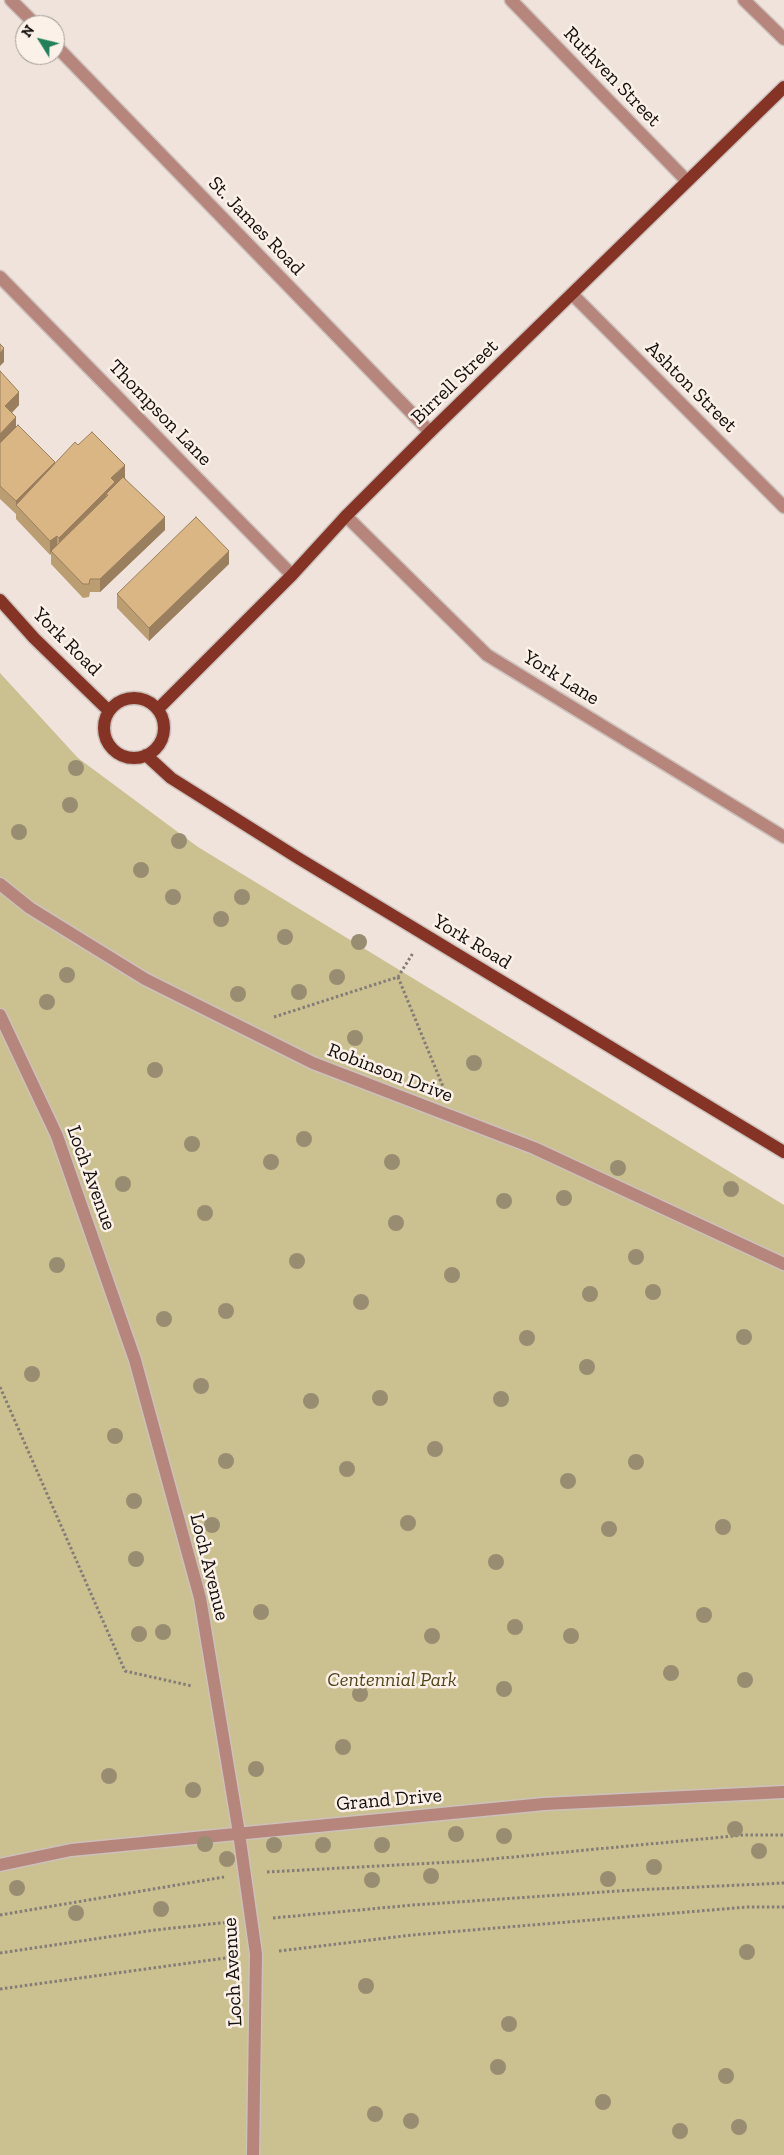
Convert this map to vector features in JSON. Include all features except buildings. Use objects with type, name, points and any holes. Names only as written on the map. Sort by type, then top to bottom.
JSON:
[{"type":"main road","name":"Birrell Street","points":[[158,709],[292,575],[346,516],[430,432],[784,87]]},
{"type":"main road","name":"York Road","points":[[0,600],[34,638],[108,710]]},
{"type":"main road","points":[[142,698],[151,702],[158,709],[162,717],[163,734],[160,742],[146,755],[136,758],[118,754],[110,747],[103,729],[108,710],[123,699],[142,698]]},
{"type":"main road","name":"York Road","points":[[146,755],[171,778],[784,1152]]},
{"type":"street","points":[[11,0],[26,15]]},
{"type":"street","name":"Ruthven Street","points":[[511,0],[687,181]]},
{"type":"street","points":[[744,0],[784,39]]},
{"type":"street","name":"St. James Road","points":[[65,55],[430,432]]},
{"type":"street","name":"Thompson Lane","points":[[0,277],[292,575]]},
{"type":"street","name":"Ashton Street","points":[[572,294],[784,507]]},
{"type":"street","name":"York Lane","points":[[346,516],[487,655],[784,837]]},
{"type":"street","name":"Robinson Drive","points":[[0,884],[30,908],[145,979],[313,1063],[534,1148],[784,1264]]},
{"type":"street","name":"Loch Avenue","points":[[0,1015],[57,1136],[135,1360],[200,1598],[239,1833],[256,1954],[253,2155]]},
{"type":"street","name":"Grand Drive","points":[[0,1864],[71,1850],[544,1804],[784,1792]]},
{"type":"path","points":[[400,972],[398,977],[456,1118]]},
{"type":"path","points":[[241,1027],[398,977]]},
{"type":"path","points":[[0,1387],[125,1671],[215,1691]]},
{"type":"path","points":[[0,1915],[245,1873],[471,1861],[744,1835],[784,1835]]},
{"type":"path","points":[[0,1953],[155,1930],[413,1905],[593,1892],[784,1883]]},
{"type":"path","points":[[0,1989],[412,1935],[747,1907],[784,1907]]},
{"type":"green space","name":"Centennial Park","points":[[0,673],[78,758],[198,847],[784,1205],[784,2155],[0,2155]]}]
